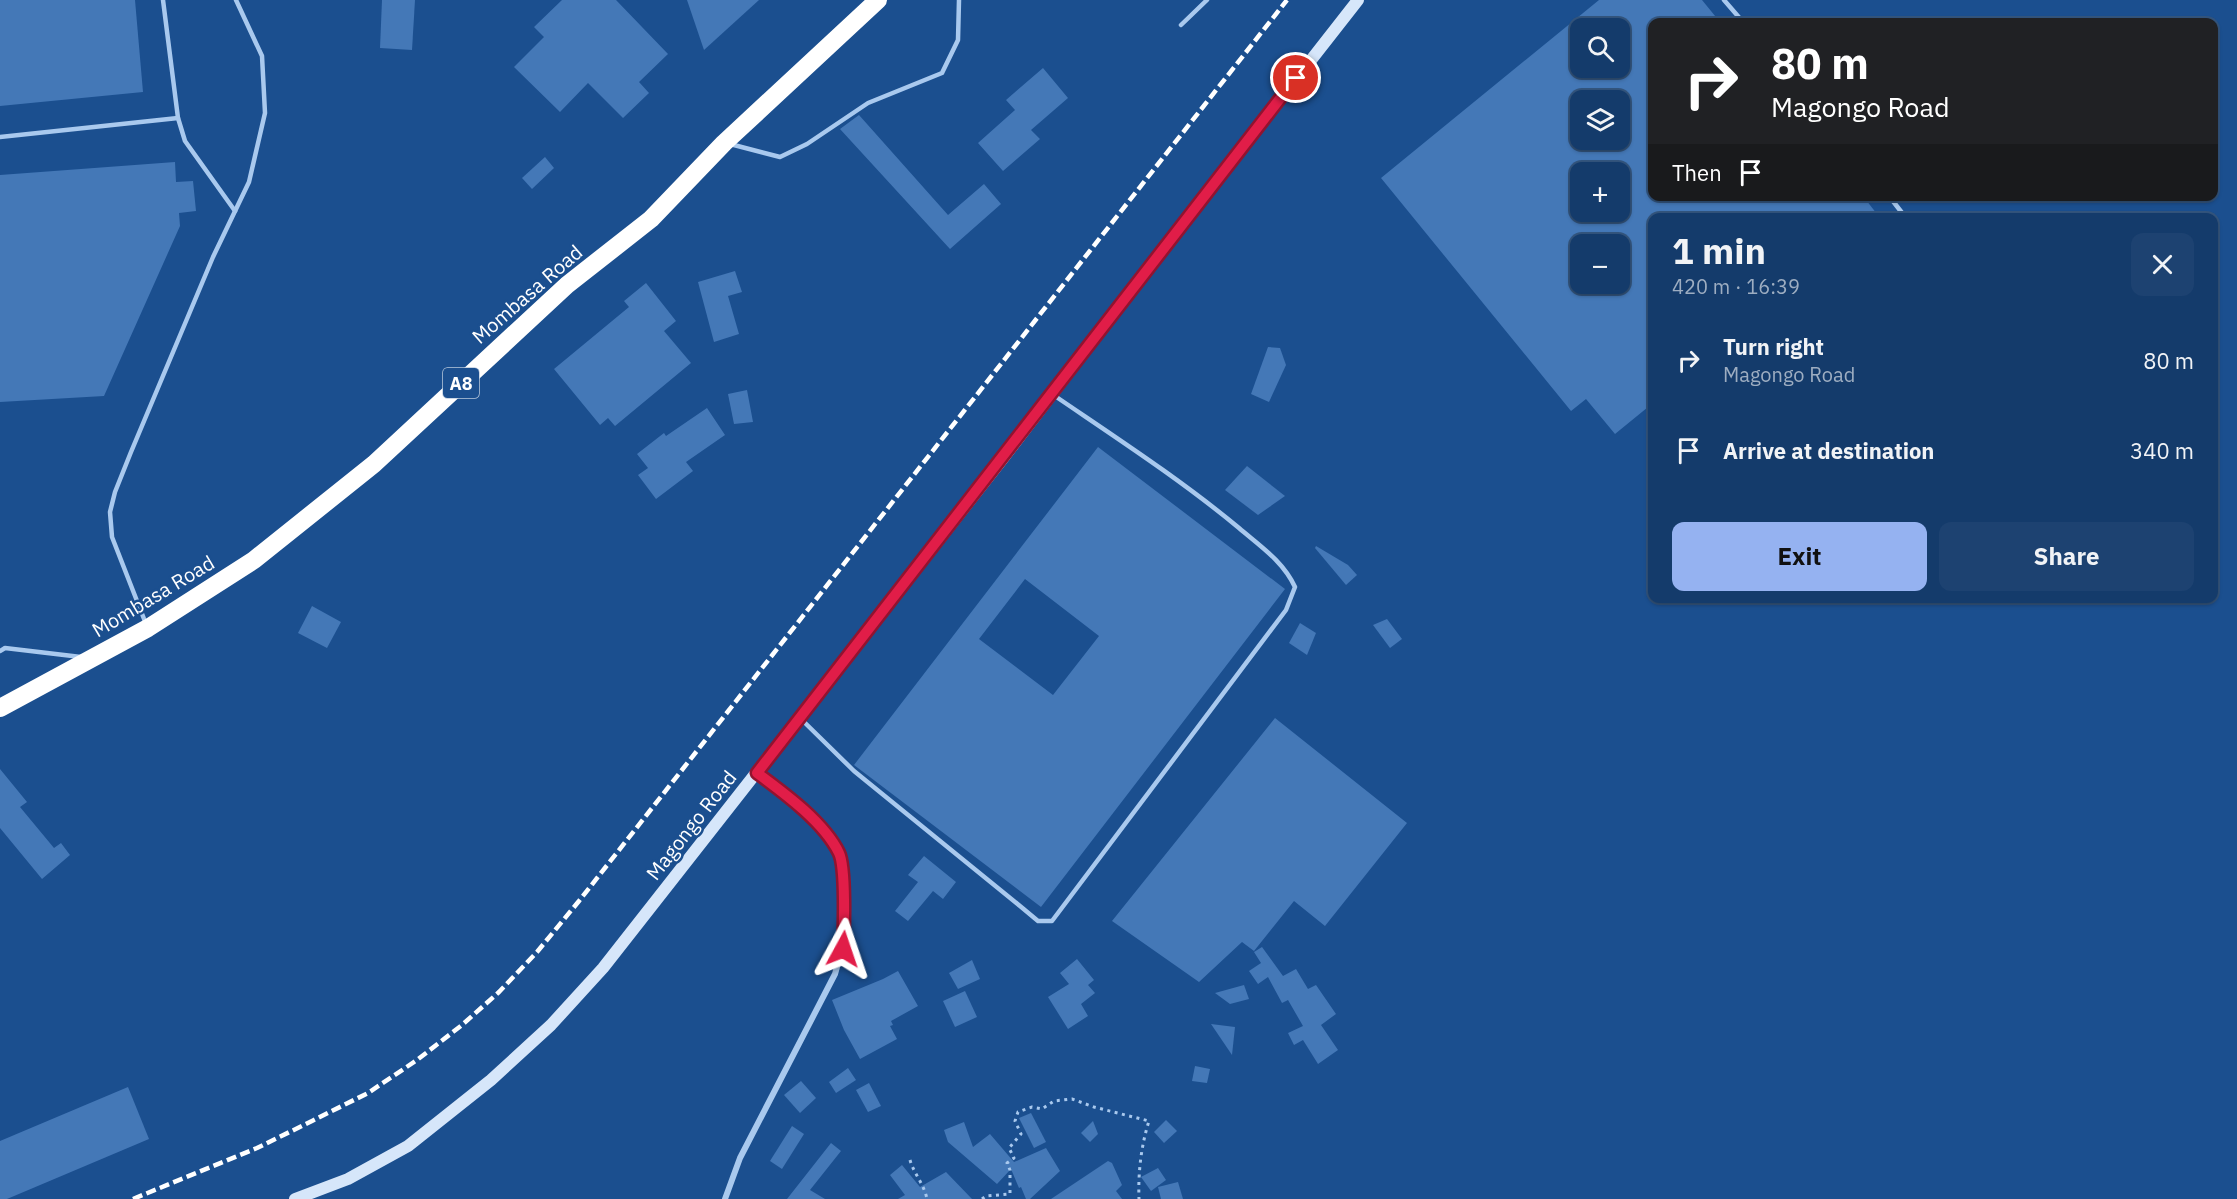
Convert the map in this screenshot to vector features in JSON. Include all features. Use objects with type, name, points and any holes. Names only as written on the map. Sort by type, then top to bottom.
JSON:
[{"type":"highway","name":"Mombasa Road","points":[[0,708],[148,628],[254,560],[374,464],[567,285],[651,219],[724,143],[878,0]]},
{"type":"street","name":"Magongo Road","points":[[295,1199],[348,1179],[408,1146],[492,1080],[551,1024],[603,968],[1358,0]]},
{"type":"street","points":[[725,1199],[740,1158],[835,974],[843,949],[845,923],[840,855],[831,839],[818,824],[757,773]]},
{"type":"lane","points":[[163,0],[178,118],[185,141],[235,211]]},
{"type":"lane","points":[[148,628],[112,537],[110,512],[115,492],[131,452],[213,257],[249,182],[265,112],[262,56],[236,0]]},
{"type":"lane","points":[[724,143],[780,157],[807,144],[868,103],[942,74],[958,40],[959,0]]},
{"type":"lane","points":[[1181,25],[1207,0]]},
{"type":"lane","points":[[1724,0],[1740,18]]},
{"type":"lane","points":[[0,137],[178,118]]},
{"type":"lane","points":[[1893,201],[1902,213]]},
{"type":"lane","points":[[800,718],[854,771],[1038,921],[1052,921],[1286,610],[1295,587],[1289,574],[1277,560],[1202,496],[1052,394]]},
{"type":"lane","points":[[0,651],[5,648],[93,658]]},
{"type":"path","points":[[982,1199],[986,1196],[1010,1194],[1010,1170],[1007,1164],[1014,1158],[1009,1148],[1021,1134],[1015,1121],[1018,1112],[1032,1107],[1042,1109],[1054,1101],[1072,1099],[1149,1121],[1143,1140],[1139,1199]]},
{"type":"path","points":[[910,1160],[913,1171],[922,1183],[927,1199]]},
{"type":"building","points":[[0,0],[135,0],[143,92],[0,106]]},
{"type":"building","points":[[382,0],[415,0],[412,50],[380,48]]},
{"type":"building","points":[[562,0],[616,0],[668,54],[639,82],[649,93],[623,118],[588,83],[560,112],[514,67],[544,37],[534,27]]},
{"type":"building","points":[[687,0],[759,0],[704,50]]},
{"type":"building","points":[[1599,0],[1702,0],[1717,18],[1648,18],[1648,201],[1867,201],[1876,213],[1648,213],[1648,407],[1615,434],[1586,399],[1571,411],[1381,178],[1570,24],[1570,78],[1630,78],[1630,18],[1577,18]]},
{"type":"building","points":[[1043,68],[1068,98],[1031,130],[1040,139],[1003,171],[978,143],[1015,110],[1006,100]]},
{"type":"building","points":[[859,115],[948,215],[984,184],[1001,204],[950,249],[840,129]]},
{"type":"building","points":[[545,157],[554,168],[532,189],[522,178]]},
{"type":"building","points":[[175,162],[176,182],[193,181],[196,211],[179,213],[180,226],[104,396],[0,402],[0,175]]},
{"type":"building","points":[[735,271],[742,292],[728,296],[739,334],[714,342],[698,282]]},
{"type":"building","points":[[646,283],[676,321],[664,331],[691,363],[615,426],[608,418],[600,425],[554,369],[629,307],[624,301]]},
{"type":"building","points":[[1268,347],[1280,348],[1286,365],[1269,402],[1251,394]]},
{"type":"building","points":[[747,390],[753,422],[734,424],[728,394]]},
{"type":"building","points":[[707,408],[725,435],[686,462],[693,471],[656,499],[638,475],[648,468],[637,454],[664,433],[666,436]]},
{"type":"building","points":[[1098,447],[1285,589],[1041,907],[854,765]],"holes":[[[1025,579],[1099,636],[1053,695],[979,639]]]},
{"type":"building","points":[[1247,466],[1285,496],[1258,515],[1225,490]]},
{"type":"building","points":[[1316,546],[1348,565],[1357,575],[1346,585],[1315,548]]},
{"type":"building","points":[[312,606],[341,622],[327,648],[298,633]]},
{"type":"building","points":[[1387,619],[1402,639],[1390,648],[1373,625]]},
{"type":"building","points":[[1300,623],[1316,633],[1307,655],[1289,643]]},
{"type":"building","points":[[1275,718],[1407,823],[1325,926],[1294,901],[1254,951],[1242,942],[1199,982],[1112,921]]},
{"type":"building","points":[[0,769],[27,802],[20,807],[54,848],[61,843],[70,855],[42,879],[0,828]]},
{"type":"building","points":[[924,856],[956,882],[943,899],[933,891],[908,921],[895,911],[918,882],[908,875]]},
{"type":"building","points":[[1262,947],[1283,976],[1296,969],[1308,989],[1316,985],[1336,1014],[1321,1025],[1338,1050],[1318,1064],[1303,1040],[1294,1045],[1288,1033],[1303,1026],[1288,1000],[1282,1003],[1268,977],[1258,984],[1249,971],[1261,963],[1254,952]]},
{"type":"building","points":[[1077,959],[1094,980],[1088,985],[1095,993],[1081,1004],[1088,1016],[1068,1029],[1048,997],[1069,984],[1060,973]]},
{"type":"building","points":[[972,960],[980,979],[958,989],[949,973]]},
{"type":"building","points":[[898,971],[918,1006],[891,1021],[893,1025],[890,1026],[897,1039],[860,1059],[844,1030],[832,1000]]},
{"type":"building","points":[[1244,985],[1249,999],[1230,1004],[1215,993]]},
{"type":"building","points":[[965,991],[977,1017],[955,1027],[943,1001]]},
{"type":"building","points":[[1211,1024],[1235,1027],[1232,1055]]},
{"type":"building","points":[[1195,1066],[1210,1069],[1207,1083],[1192,1081]]},
{"type":"building","points":[[848,1068],[856,1080],[836,1093],[829,1082]]},
{"type":"building","points":[[801,1081],[816,1098],[800,1113],[784,1095]]},
{"type":"building","points":[[869,1083],[881,1106],[868,1112],[856,1090]]},
{"type":"building","points":[[128,1087],[149,1139],[7,1199],[0,1199],[0,1141]]},
{"type":"building","points":[[1031,1113],[1046,1142],[1034,1148],[1019,1118]]},
{"type":"building","points":[[1166,1120],[1177,1131],[1164,1143],[1154,1132]]},
{"type":"building","points":[[1093,1121],[1098,1134],[1090,1142],[1081,1133]]},
{"type":"building","points":[[964,1122],[973,1147],[990,1134],[1014,1162],[1046,1148],[1060,1171],[1030,1199],[1026,1199],[1011,1169],[997,1184],[948,1142],[944,1130]]},
{"type":"building","points":[[792,1126],[804,1134],[782,1169],[770,1161]]},
{"type":"building","points":[[831,1143],[841,1151],[810,1190],[825,1199],[787,1199]]},
{"type":"building","points":[[1108,1161],[1112,1163],[1122,1185],[1116,1191],[1122,1199],[1051,1199]]},
{"type":"building","points":[[902,1165],[920,1187],[946,1172],[972,1199],[898,1199],[905,1195],[890,1175]]},
{"type":"building","points":[[1158,1168],[1166,1180],[1151,1191],[1141,1177]]},
{"type":"building","points":[[1178,1182],[1183,1199],[1161,1199],[1158,1187]]},
{"type":"railway","points":[[133,1199],[257,1148],[368,1093],[417,1060],[499,992],[537,952],[579,901],[1287,0]]},
{"type":"route","points":[[843,949],[845,923],[840,855],[831,839],[818,824],[757,773],[1296,78]]}]
